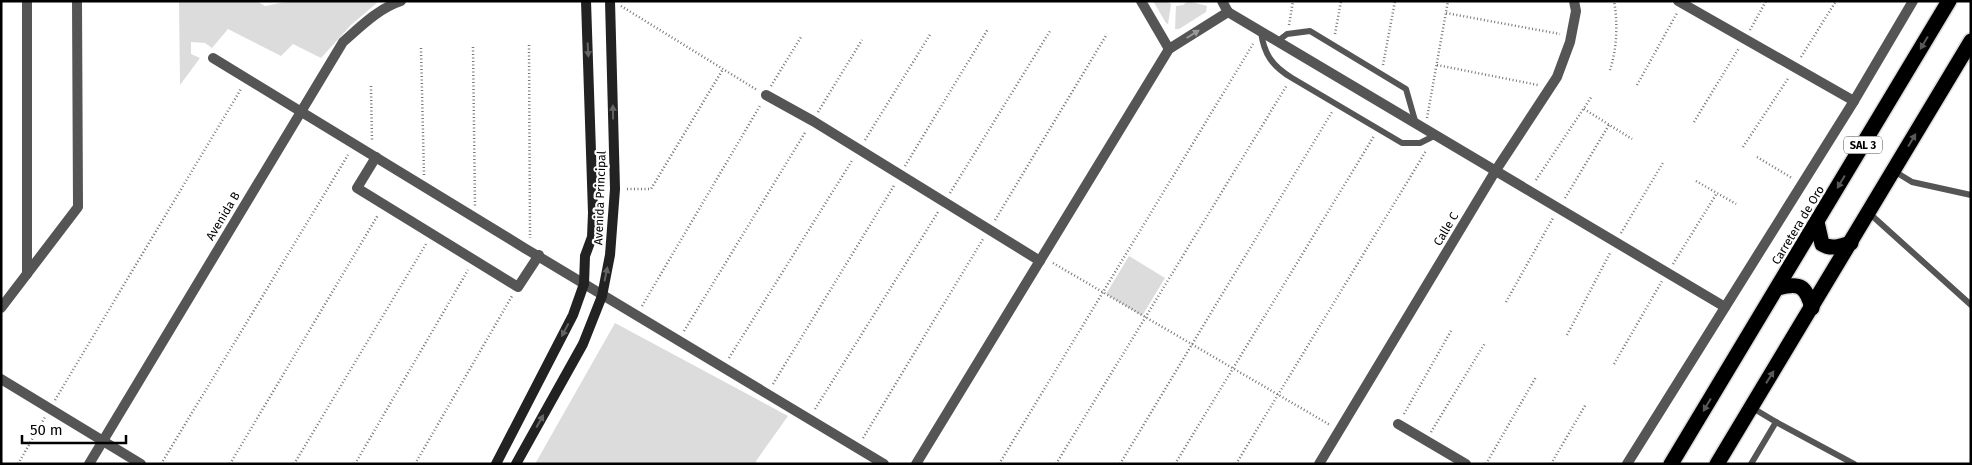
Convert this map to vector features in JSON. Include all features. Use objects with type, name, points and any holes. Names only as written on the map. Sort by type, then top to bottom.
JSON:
[{"type":"highway","name":"Carretera de Oro","points":[[1671,464],[1949,1]]},
{"type":"highway","points":[[1717,464],[1971,41]]},
{"type":"highway","points":[[1817,222],[1822,244],[1828,248],[1836,248],[1851,243]]},
{"type":"highway","points":[[1778,288],[1796,285],[1803,288],[1808,295],[1812,308]]},
{"type":"street","points":[[27,1],[27,274]]},
{"type":"street","points":[[1,308],[78,207],[77,1]]},
{"type":"street","name":"Avenida B","points":[[89,464],[343,42],[364,24],[393,4],[401,1]]},
{"type":"street","name":"Avenida Principal","points":[[496,464],[574,315],[584,284],[584,270],[592,237],[593,213],[586,1]]},
{"type":"street","name":"Avenida Principal","points":[[516,464],[583,344],[602,296],[610,255],[615,189],[612,1]]},
{"type":"street","points":[[1141,1],[1169,49]]},
{"type":"street","points":[[1222,1],[1228,12],[1725,307]]},
{"type":"street","name":"Calle C","points":[[1319,464],[1496,170],[1557,77],[1571,36],[1576,11],[1574,1]]},
{"type":"street","points":[[1627,464],[1854,101],[1913,1]]},
{"type":"street","points":[[1680,2],[1854,101]]},
{"type":"street","points":[[916,464],[1169,49],[1228,12]]},
{"type":"street","points":[[212,58],[534,252],[602,296],[884,464]]},
{"type":"street","points":[[766,95],[813,121],[1041,259]]},
{"type":"street","points":[[374,156],[357,188],[474,260],[518,286],[534,252]]},
{"type":"street","points":[[1,379],[141,464]]},
{"type":"street","points":[[1398,424],[1466,464]]},
{"type":"lane","points":[[1278,41],[1288,34],[1310,31],[1334,45],[1406,89],[1421,126]]},
{"type":"lane","points":[[1261,32],[1264,49],[1269,60],[1280,72],[1402,143],[1420,143],[1436,135]]},
{"type":"lane","points":[[1894,171],[1912,182],[1971,194]]},
{"type":"lane","points":[[1869,213],[1971,305]]},
{"type":"lane","points":[[1752,407],[1854,464]]},
{"type":"lane","points":[[1751,464],[1776,422]]},
{"type":"path","points":[[612,1],[766,95]]},
{"type":"path","points":[[1288,34],[1293,1]]},
{"type":"path","points":[[1334,45],[1341,1]]},
{"type":"path","points":[[1382,74],[1394,1]]},
{"type":"path","points":[[1421,126],[1437,65],[1448,1]]},
{"type":"path","points":[[1610,70],[1614,57],[1615,40],[1616,12],[1614,1]]},
{"type":"path","points":[[1694,122],[1766,1]]},
{"type":"path","points":[[1743,147],[1836,1]]},
{"type":"path","points":[[1636,85],[1680,2]]},
{"type":"path","points":[[1446,13],[1571,36]]},
{"type":"path","points":[[768,394],[988,29]]},
{"type":"path","points":[[809,419],[1050,31]]},
{"type":"path","points":[[999,464],[1261,32]]},
{"type":"path","points":[[723,368],[932,33]]},
{"type":"path","points":[[857,448],[1106,34]]},
{"type":"path","points":[[636,316],[801,37]]},
{"type":"path","points":[[678,341],[862,40]]},
{"type":"path","points":[[529,46],[534,252]]},
{"type":"path","points":[[473,47],[475,217]]},
{"type":"path","points":[[421,48],[424,186]]},
{"type":"path","points":[[1437,65],[1550,88]]},
{"type":"path","points":[[615,189],[652,189],[723,69]]},
{"type":"path","points":[[1056,464],[1292,78]]},
{"type":"path","points":[[18,464],[247,79]]},
{"type":"path","points":[[371,86],[374,156]]},
{"type":"path","points":[[1529,190],[1592,96]]},
{"type":"path","points":[[1120,464],[1337,105]]},
{"type":"path","points":[[1584,109],[1632,138]]},
{"type":"path","points":[[1506,302],[1609,125]]},
{"type":"path","points":[[1175,464],[1378,129]]},
{"type":"path","points":[[1236,464],[1436,135]]},
{"type":"path","points":[[161,464],[355,144]]},
{"type":"path","points":[[1757,157],[1802,184]]},
{"type":"path","points":[[1567,335],[1616,242],[1664,161]]},
{"type":"path","points":[[1696,181],[1736,204]]},
{"type":"path","points":[[1614,364],[1667,272],[1717,193]]},
{"type":"path","points":[[230,464],[384,205]]},
{"type":"path","points":[[294,464],[432,234]]},
{"type":"path","points":[[1041,259],[1103,292],[1339,430]]},
{"type":"path","points":[[355,464],[474,260]]},
{"type":"path","points":[[415,464],[518,286]]},
{"type":"path","points":[[1398,424],[1452,329]]},
{"type":"path","points":[[1426,440],[1485,343]]},
{"type":"path","points":[[1486,464],[1536,377]]},
{"type":"path","points":[[1551,464],[1586,404]]},
{"type":"shaded area","points":[[179,1],[257,1],[265,6],[290,1],[379,1],[351,25],[321,58],[293,44],[281,56],[228,29],[212,48],[205,43],[191,42],[191,54],[200,58],[180,85]]},
{"type":"shaded area","points":[[1153,1],[1166,1],[1171,4],[1168,24],[1166,23]]},
{"type":"shaded area","points":[[1188,1],[1207,6],[1206,12],[1179,29],[1175,29],[1176,6],[1183,5]]},
{"type":"shaded area","points":[[1129,256],[1165,278],[1142,316],[1106,294]]},
{"type":"shaded area","points":[[615,323],[788,416],[756,461],[757,464],[535,464]]}]
